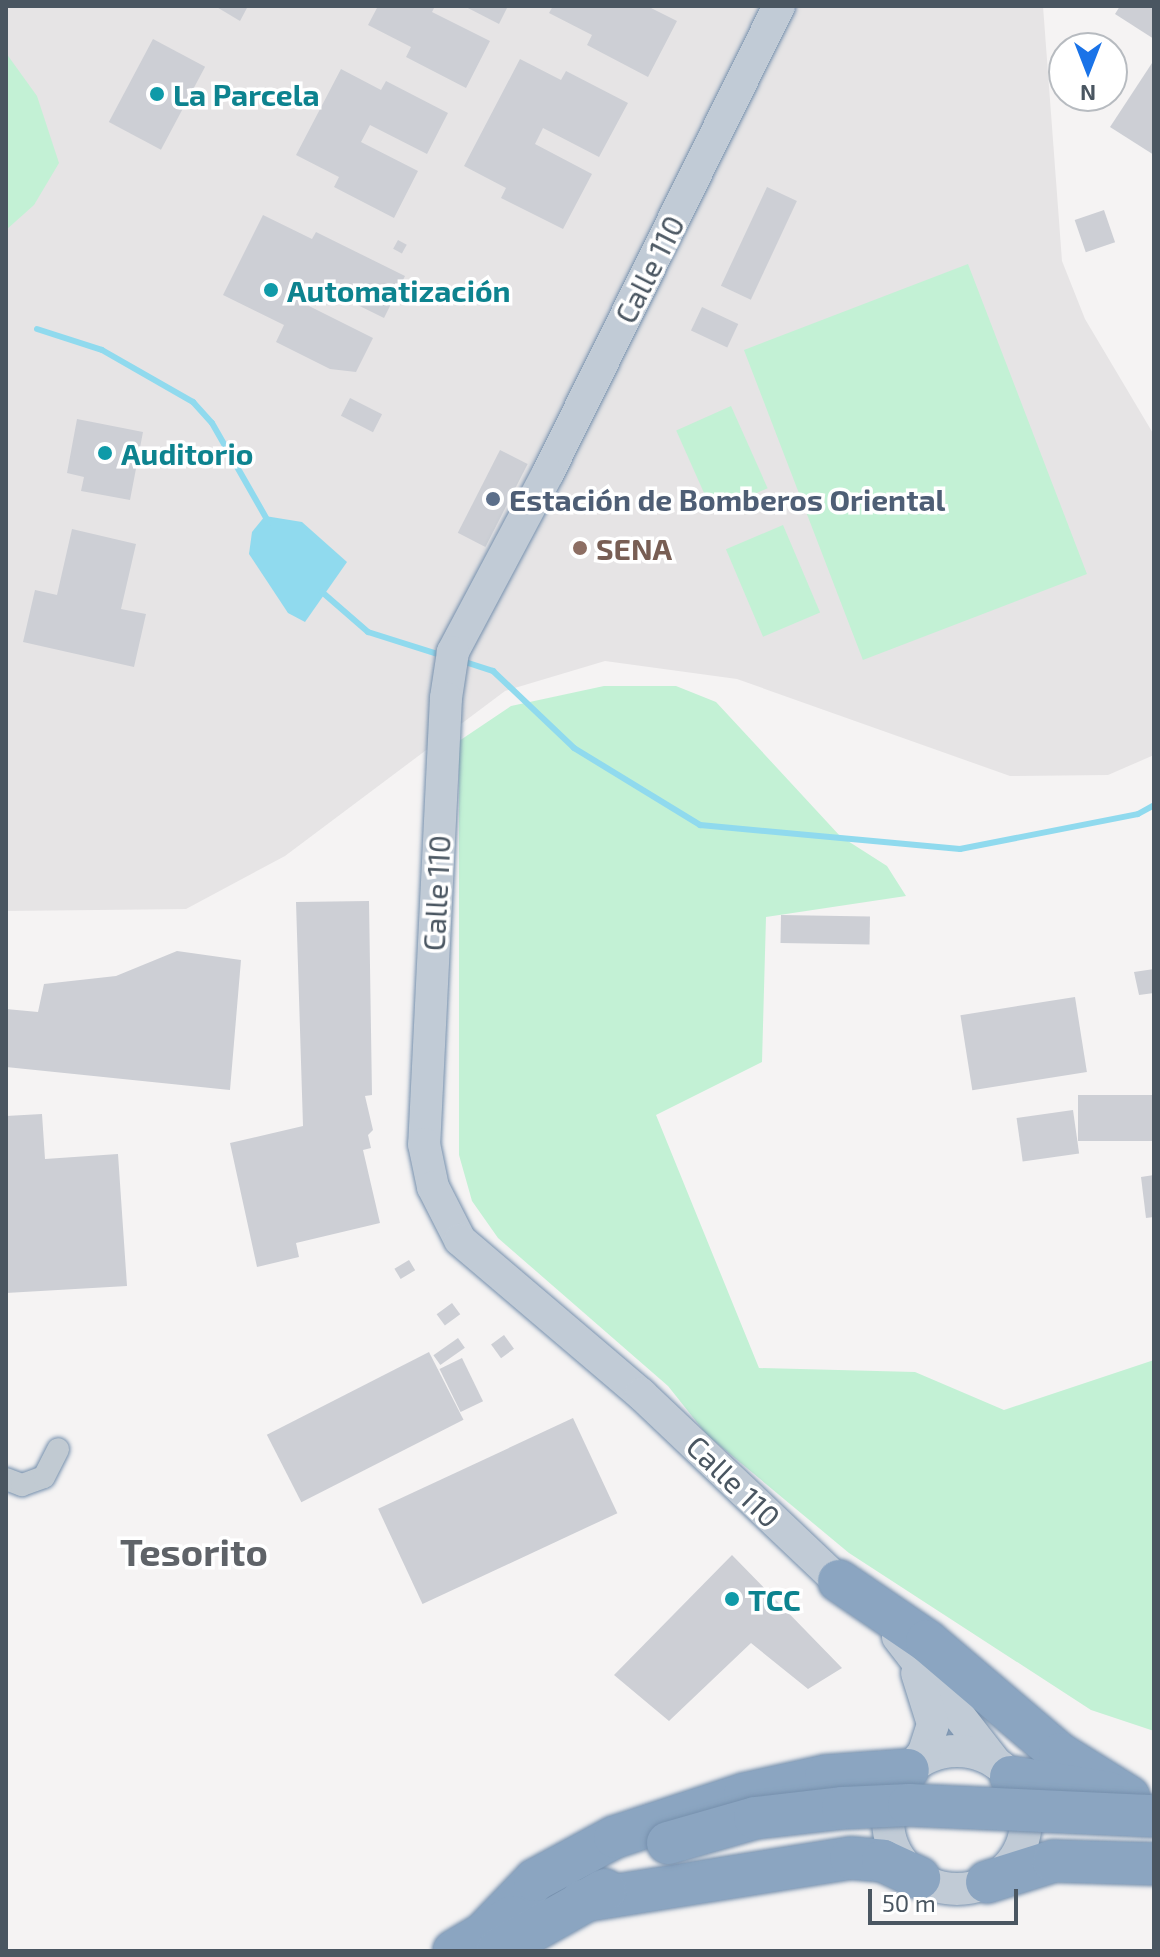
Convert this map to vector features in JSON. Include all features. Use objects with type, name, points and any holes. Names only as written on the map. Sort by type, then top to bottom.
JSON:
[{"type":"highway","points":[[839,1581],[927,1641],[1060,1754],[1146,1804]]},
{"type":"highway","points":[[479,1944],[535,1880],[615,1837],[745,1794],[826,1776],[910,1769]]},
{"type":"highway","points":[[1003,1769],[1146,1804]]},
{"type":"highway","points":[[479,1944],[582,1901],[669,1855],[755,1818],[856,1807],[909,1805],[1146,1804]]},
{"type":"highway","points":[[479,1944],[567,1886],[669,1855],[868,1829],[989,1829],[1154,1844]]},
{"type":"highway","points":[[582,1901],[851,1858],[883,1861],[919,1878]]},
{"type":"highway","points":[[987,1882],[1054,1861],[1154,1864]]},
{"type":"main road","name":"Calle 110","points":[[779,6],[548,473],[453,652],[446,698],[424,1144],[433,1187],[460,1240],[641,1394],[912,1650],[1003,1769]]},
{"type":"main road","points":[[910,1769],[952,1751],[1003,1769],[1024,1805],[1024,1835],[1017,1854],[987,1882],[953,1889],[919,1878],[895,1852],[887,1818],[890,1800],[910,1769],[924,1752],[933,1724],[912,1650]]},
{"type":"street","points":[[6,1479],[22,1485],[44,1477],[58,1449]]},
{"type":"shaded area","name":"SENA","points":[[6,6],[1043,6],[1048,112],[1051,112],[1062,261],[1085,319],[1154,435],[1154,755],[1108,775],[1010,776],[737,679],[605,661],[505,691],[285,856],[186,909],[6,911]]},
{"type":"green space","points":[[6,53],[37,96],[59,163],[34,205],[6,230]]},
{"type":"green space","points":[[968,264],[1087,574],[863,660],[744,350]]},
{"type":"green space","points":[[731,406],[768,488],[713,513],[676,430]]},
{"type":"green space","points":[[783,525],[820,612],[763,637],[726,549]]},
{"type":"green space","points":[[604,686],[676,686],[716,702],[840,836],[887,866],[906,896],[766,917],[762,1062],[656,1115],[759,1368],[915,1372],[1004,1410],[1154,1360],[1154,1731],[1091,1710],[849,1553],[707,1435],[668,1386],[498,1238],[472,1201],[459,1155],[459,741],[511,706]]},
{"type":"water","points":[[265,516],[302,522],[347,562],[305,622],[288,613],[249,554],[252,532]]},
{"type":"building","name":"La Parcela","points":[[215,6],[248,6],[240,21]]},
{"type":"building","points":[[378,6],[435,6],[432,12],[490,41],[466,88],[406,57],[411,47],[368,25]]},
{"type":"building","points":[[464,6],[508,6],[499,24]]},
{"type":"building","points":[[553,6],[647,6],[677,21],[648,77],[587,45],[592,35],[549,13]]},
{"type":"building","points":[[1120,6],[1154,6],[1154,39],[1115,14]]},
{"type":"building","name":"La Parcela","points":[[153,39],[205,67],[161,150],[109,122]]},
{"type":"building","points":[[520,59],[561,80],[566,71],[628,103],[599,157],[543,128],[535,144],[592,174],[563,229],[501,198],[506,188],[464,166]]},
{"type":"building","points":[[1154,60],[1154,155],[1110,127],[1120,112],[1128,112],[1128,100]]},
{"type":"building","points":[[341,69],[381,90],[386,81],[448,113],[427,154],[370,125],[361,142],[418,171],[394,218],[334,187],[339,177],[296,155]]},
{"type":"building","points":[[767,187],[797,201],[751,300],[721,286]]},
{"type":"building","points":[[1104,210],[1115,242],[1086,252],[1075,220]]},
{"type":"building","name":"Automatización","points":[[263,215],[312,239],[316,232],[405,276],[384,318],[319,286],[309,306],[373,338],[356,372],[330,369],[276,342],[284,325],[223,295]]},
{"type":"building","points":[[398,240],[407,245],[402,254],[393,249]]},
{"type":"building","points":[[702,307],[738,324],[727,347],[691,331]]},
{"type":"building","points":[[350,398],[382,414],[373,432],[341,416]]},
{"type":"building","name":"Auditorio","points":[[77,419],[143,432],[130,500],[81,491],[84,477],[67,473]]},
{"type":"building","name":"Estación de Bomberos Oriental","points":[[500,450],[528,464],[485,547],[458,533]]},
{"type":"building","points":[[72,529],[136,544],[121,609],[146,614],[134,667],[23,642],[35,590],[57,595]]},
{"type":"building","points":[[369,901],[372,1095],[365,1096],[373,1130],[368,1135],[371,1148],[363,1150],[380,1223],[296,1243],[299,1257],[257,1267],[230,1143],[303,1126],[296,902]]},
{"type":"building","points":[[781,915],[870,917],[869,945],[781,943]]},
{"type":"building","points":[[177,951],[241,960],[230,1090],[6,1067],[6,1009],[38,1012],[44,984],[116,976]]},
{"type":"building","points":[[1154,969],[1154,993],[1139,995],[1134,972]]},
{"type":"building","points":[[1075,997],[1087,1072],[972,1090],[960,1015]]},
{"type":"building","points":[[1078,1095],[1154,1095],[1154,1141],[1078,1141]]},
{"type":"building","points":[[1073,1110],[1079,1154],[1023,1162],[1017,1118]]},
{"type":"building","points":[[42,1114],[45,1159],[118,1154],[127,1286],[6,1293],[6,1116]]},
{"type":"building","points":[[1154,1175],[1154,1217],[1146,1218],[1141,1177]]},
{"type":"building","points":[[409,1260],[415,1270],[401,1279],[394,1269]]},
{"type":"building","points":[[452,1303],[460,1314],[445,1325],[437,1314]]},
{"type":"building","points":[[504,1335],[514,1349],[501,1358],[491,1344]]},
{"type":"building","points":[[458,1338],[465,1348],[440,1365],[433,1355]]},
{"type":"building","points":[[429,1352],[464,1420],[301,1502],[267,1435]]},
{"type":"building","points":[[462,1358],[483,1401],[461,1412],[440,1369]]},
{"type":"building","points":[[573,1418],[617,1513],[423,1604],[378,1509]]},
{"type":"building","name":"TCC","points":[[732,1555],[842,1668],[808,1689],[751,1643],[669,1721],[614,1675]]},
{"type":"waterway","points":[[37,329],[102,350],[193,402],[212,423],[269,523]]},
{"type":"waterway","points":[[322,592],[368,632],[444,656]]},
{"type":"waterway","points":[[462,661],[493,671],[574,748],[700,825],[960,849],[1138,814],[1154,805]]},
{"type":"place","name":"La Parcela","points":[[157,94]]},
{"type":"place","name":"Automatización","points":[[271,290]]},
{"type":"place","name":"Auditorio","points":[[105,453]]},
{"type":"place","name":"Estación de Bomberos Oriental","points":[[493,499]]},
{"type":"place","name":"SENA","points":[[580,548]]},
{"type":"place","name":"TCC","points":[[732,1599]]},
{"type":"district","name":"Tesorito","points":[[194,1552]]}]
